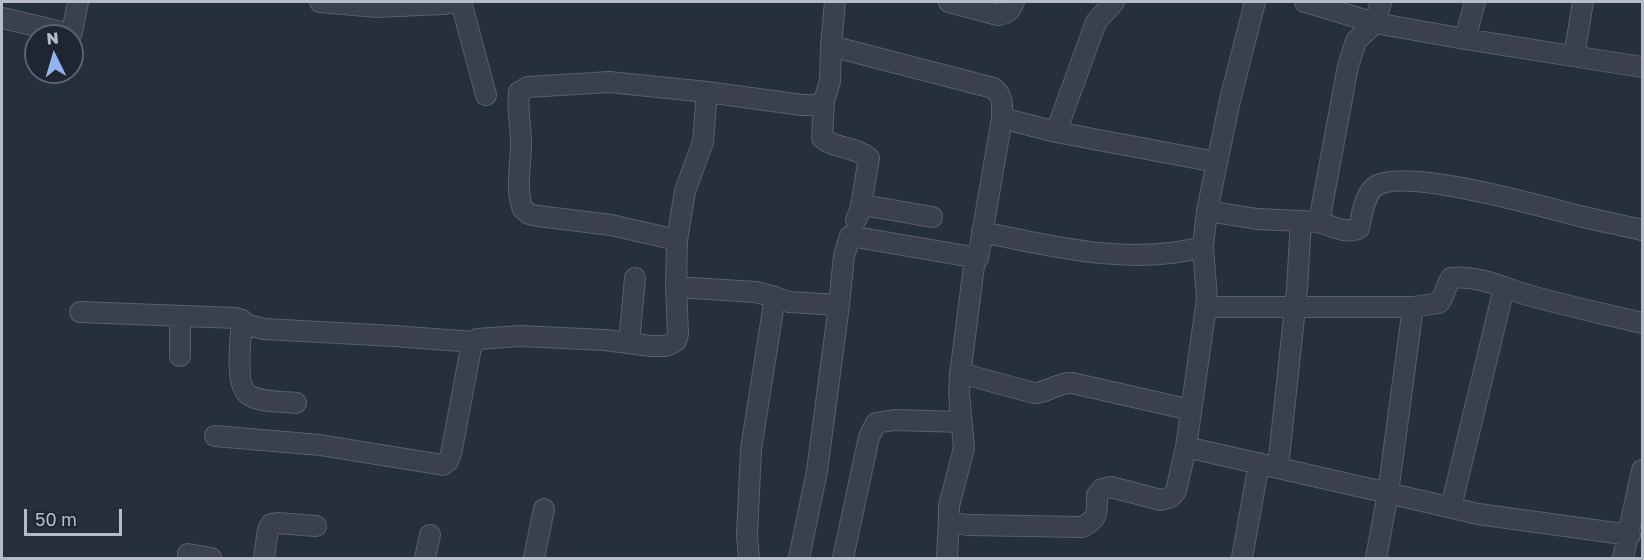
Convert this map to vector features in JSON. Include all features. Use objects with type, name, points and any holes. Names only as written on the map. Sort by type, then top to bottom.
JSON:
[{"type":"street","points":[[2,18],[66,33],[72,32],[78,2]]},
{"type":"street","points":[[320,2],[376,7],[452,2]]},
{"type":"street","points":[[461,2],[486,96]]},
{"type":"street","points":[[800,558],[817,471],[844,256],[860,211],[868,158],[863,153],[828,143],[822,138],[824,101],[830,81],[835,2]]},
{"type":"street","points":[[949,2],[1004,15],[1010,11],[1014,2]]},
{"type":"street","points":[[1056,132],[1096,22],[1114,2]]},
{"type":"street","points":[[949,517],[955,523],[968,525],[1082,527],[1092,522],[1097,515],[1097,495],[1102,489],[1111,487],[1161,500],[1171,497],[1176,491],[1186,447],[1207,299],[1203,247],[1207,211],[1216,162],[1255,2]]},
{"type":"street","points":[[1305,2],[1375,22],[1465,39],[1642,67]]},
{"type":"street","points":[[1278,467],[1295,309],[1310,222],[1356,41],[1375,22],[1381,2]]},
{"type":"street","points":[[1465,39],[1475,2]]},
{"type":"street","points":[[1574,56],[1583,2]]},
{"type":"street","points":[[831,46],[993,88],[999,92],[1002,102],[1002,118],[978,258],[975,258],[960,373],[959,393],[964,448],[949,506],[947,558]]},
{"type":"street","points":[[676,240],[611,225],[538,216],[529,214],[523,209],[519,190],[521,144],[519,92],[528,87],[609,82],[802,105],[815,105],[824,101]]},
{"type":"street","points":[[215,436],[320,445],[443,465],[451,454],[471,348],[477,339],[520,336],[605,340],[666,346],[676,341],[678,334],[676,240],[685,191],[703,142],[708,92]]},
{"type":"street","points":[[1002,118],[1056,132],[1216,162]]},
{"type":"street","points":[[1207,211],[1257,219],[1310,222],[1355,231],[1359,228],[1370,191],[1376,185],[1402,181],[1487,193],[1642,230]]},
{"type":"street","points":[[860,211],[869,206],[932,217]]},
{"type":"street","points":[[982,232],[1079,252],[1152,255],[1203,247]]},
{"type":"street","points":[[850,236],[975,258]]},
{"type":"street","points":[[629,343],[635,278]]},
{"type":"street","points":[[1206,308],[1413,308],[1439,303],[1445,286],[1451,278],[1476,278],[1527,295],[1642,323]]},
{"type":"street","points":[[676,287],[756,292],[789,302],[839,305]]},
{"type":"street","points":[[1451,507],[1504,288]]},
{"type":"street","points":[[749,558],[747,536],[751,449],[775,297]]},
{"type":"street","points":[[1376,558],[1388,493],[1413,308]]},
{"type":"street","points":[[80,312],[236,318],[248,325],[264,329],[474,342]]},
{"type":"street","points":[[180,316],[180,356]]},
{"type":"street","points":[[242,320],[240,374],[244,391],[249,396],[259,399],[296,403]]},
{"type":"street","points":[[960,373],[1034,393],[1072,383],[1191,410]]},
{"type":"street","points":[[843,558],[869,437],[876,423],[894,420],[962,422]]},
{"type":"street","points":[[1186,447],[1478,514],[1630,536]]},
{"type":"street","points":[[1242,558],[1259,463]]},
{"type":"street","points":[[1623,558],[1630,536],[1642,470]]},
{"type":"street","points":[[534,558],[544,509]]},
{"type":"street","points":[[264,558],[268,530],[271,525],[277,523],[316,526]]},
{"type":"street","points":[[425,558],[430,535]]},
{"type":"street","points":[[188,554],[211,558]]}]
